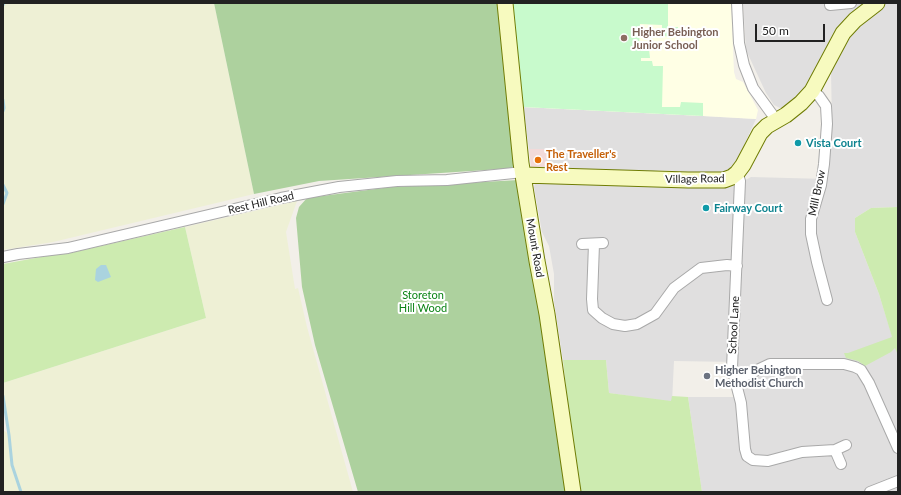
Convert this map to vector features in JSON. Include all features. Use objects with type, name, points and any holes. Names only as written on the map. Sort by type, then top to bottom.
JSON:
[{"type":"main road","name":"Mount Road","points":[[505,3],[537,261],[547,314],[573,492]]},
{"type":"main road","name":"Village Road","points":[[526,174],[724,180],[737,173],[743,165],[760,133],[767,126],[786,115],[801,103],[812,91],[843,33],[855,20],[877,3]]},
{"type":"street","points":[[737,3],[739,43],[744,65],[753,88],[776,121]]},
{"type":"street","points":[[830,5],[851,3]]},
{"type":"street","name":"Mill Brow","points":[[812,91],[819,96],[826,106],[827,124],[824,164],[821,185],[811,219],[811,234],[827,300]]},
{"type":"street","name":"School Lane","points":[[737,173],[740,181],[732,368],[741,403],[747,456],[753,460],[768,461],[802,452],[835,450],[846,445]]},
{"type":"street","name":"Rest Hill Road","points":[[3,257],[76,246],[281,198],[339,186],[397,181],[447,180],[526,174]]},
{"type":"street","points":[[582,244],[598,244],[592,299],[593,310],[602,318],[613,324],[625,326],[637,324],[655,314],[674,288],[701,268],[727,265],[737,266]]},
{"type":"street","points":[[736,380],[770,364],[844,364],[855,367],[861,370],[870,383],[898,448]]},
{"type":"street","points":[[835,450],[841,464]]},
{"type":"street","points":[[870,492],[898,481]]},
{"type":"shaded area","points":[[3,3],[214,3],[254,194],[53,242],[3,250]]},
{"type":"shaded area","name":"Higher Bebington Junior School","points":[[513,3],[731,3],[734,72],[736,79],[743,82],[758,110],[756,119],[523,107]]},
{"type":"shaded area","points":[[743,3],[877,3],[806,90],[782,109],[774,105],[766,93],[746,50]]},
{"type":"shaded area","points":[[882,3],[898,3],[898,207],[871,208],[855,218],[855,232],[879,294],[898,355],[898,492],[702,492],[688,397],[743,397],[736,362],[674,361],[672,402],[609,393],[606,360],[563,360],[554,302],[554,274],[549,246],[542,232],[534,187],[536,181],[729,186],[736,185],[751,177],[826,179],[832,124],[831,71],[835,54],[846,34]]},
{"type":"shaded area","points":[[523,107],[756,119],[735,165],[731,169],[721,174],[661,170],[638,173],[546,167],[546,149],[529,149]]},
{"type":"shaded area","points":[[529,149],[547,149],[546,167],[531,167]]},
{"type":"shaded area","points":[[297,201],[286,232],[295,289],[298,288],[307,327],[353,492],[3,492],[3,430],[9,434],[3,396],[3,383],[206,318],[185,227]]},
{"type":"green space","points":[[214,3],[501,3],[517,168],[319,181],[254,194]]},
{"type":"green space","name":"Higher Bebington Junior School","points":[[513,3],[668,3],[668,27],[678,27],[678,37],[662,36],[662,25],[640,24],[639,49],[649,49],[650,58],[641,58],[641,61],[652,61],[653,66],[663,66],[662,107],[680,107],[681,102],[703,103],[703,116],[523,107]]},
{"type":"green space","name":"Storeton Hill Wood","points":[[519,180],[567,492],[358,492],[315,345],[302,287],[296,218],[299,207],[307,198],[391,187]]},
{"type":"green space","points":[[898,207],[898,355],[895,348],[891,352],[865,366],[858,361],[846,358],[844,353],[848,353],[892,337],[879,294],[855,232],[855,218],[871,208]]},
{"type":"green space","points":[[185,227],[206,318],[3,383],[3,264],[70,253]]},
{"type":"green space","points":[[563,360],[606,360],[609,393],[671,401],[672,396],[688,397],[702,492],[581,492],[570,427]]},
{"type":"water","points":[[101,265],[106,265],[111,277],[98,282],[95,280],[96,269]]},
{"type":"waterway","points":[[3,100],[3,111]]},
{"type":"waterway","points":[[3,185],[7,193],[3,204]]},
{"type":"waterway","points":[[3,396],[12,465],[21,492]]},
{"type":"place","name":"Higher Bebington Junior School","points":[[624,38]]},
{"type":"place","name":"Vista Court","points":[[798,143]]},
{"type":"place","name":"The Traveller's Rest","points":[[538,160]]},
{"type":"place","name":"Fairway Court","points":[[706,208]]},
{"type":"place","name":"Higher Bebington Methodist Church","points":[[707,376]]}]
